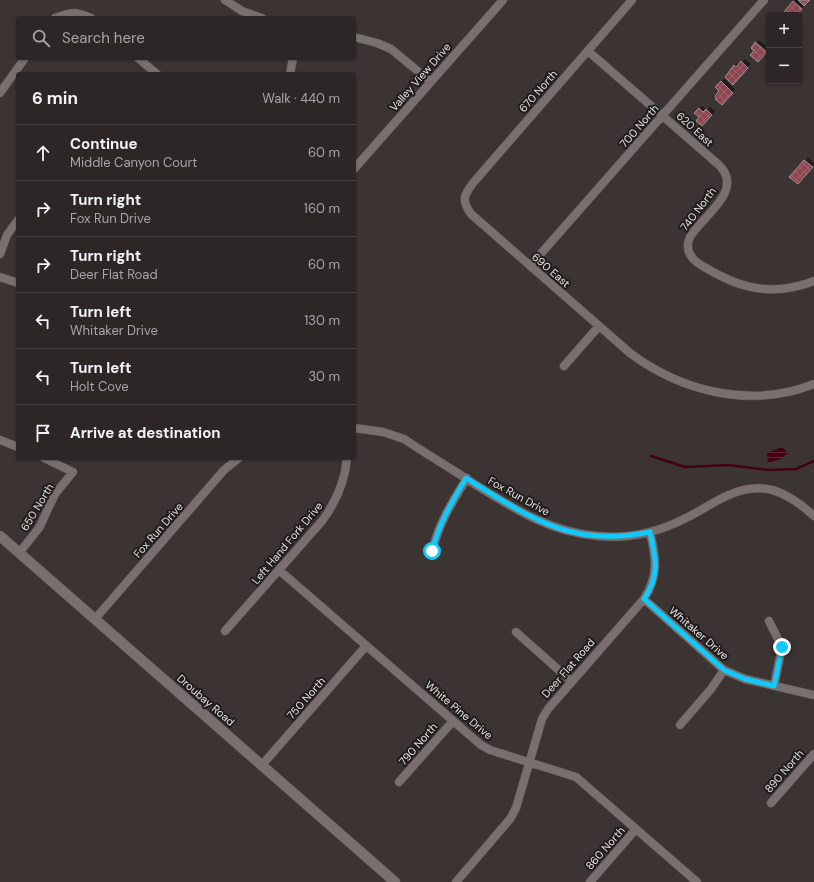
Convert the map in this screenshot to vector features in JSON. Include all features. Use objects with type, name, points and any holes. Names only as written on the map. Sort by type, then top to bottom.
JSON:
[{"type":"street","points":[[225,0],[242,11],[256,16]]},
{"type":"street","name":"Valley View Drive","points":[[356,164],[503,0]]},
{"type":"street","name":"670 North","points":[[464,199],[472,183],[632,0]]},
{"type":"street","name":"700 North","points":[[530,266],[764,0]]},
{"type":"street","points":[[60,16],[70,12],[84,16]]},
{"type":"street","points":[[356,38],[377,43],[391,49],[431,82]]},
{"type":"street","name":"620 East","points":[[588,51],[719,165],[725,172],[728,181]]},
{"type":"street","points":[[0,93],[24,60]]},
{"type":"street","points":[[140,60],[151,72]]},
{"type":"street","points":[[290,72],[293,60]]},
{"type":"street","name":"740 North","points":[[728,181],[727,190],[723,198],[690,237],[688,242],[689,252],[696,262],[722,278],[744,286],[776,289],[797,286],[814,281]]},
{"type":"street","name":"690 East","points":[[464,199],[466,208],[470,214],[630,353],[653,369],[678,382],[705,390],[746,396],[772,394],[814,384]]},
{"type":"street","points":[[0,254],[7,235],[16,223]]},
{"type":"street","points":[[0,277],[16,282]]},
{"type":"street","points":[[564,366],[599,326]]},
{"type":"street","name":"Fox Run Drive","points":[[356,428],[384,432],[404,440],[526,515],[568,532],[598,536],[628,536],[650,532],[686,518],[728,495],[755,489],[771,490],[786,495],[799,503],[814,516]]},
{"type":"street","points":[[0,440],[16,446]]},
{"type":"street","name":"650 North","points":[[19,553],[39,528],[55,494],[73,472],[48,460]]},
{"type":"street","name":"Fox Run Drive","points":[[95,619],[224,470],[236,460]]},
{"type":"street","name":"Left Hand Fork Drive","points":[[225,631],[322,521],[340,489],[344,477],[347,460]]},
{"type":"street","points":[[432,551],[437,531],[445,513],[466,478]]},
{"type":"street","name":"Deer Flat Road","points":[[456,882],[510,818],[516,808],[542,719],[555,699],[644,599],[652,585],[655,570],[655,554],[650,532]]},
{"type":"street","name":"Droubay Road","points":[[0,536],[395,882]]},
{"type":"street","name":"White Pine Drive","points":[[279,570],[481,745],[490,750],[576,777],[697,882]]},
{"type":"street","name":"Whitaker Drive","points":[[644,599],[724,670],[745,679],[814,695]]},
{"type":"street","points":[[770,621],[782,647],[774,686]]},
{"type":"street","points":[[516,632],[571,681]]},
{"type":"street","name":"750 North","points":[[262,765],[366,646]]},
{"type":"street","points":[[680,725],[711,689],[724,670]]},
{"type":"street","name":"790 North","points":[[399,782],[453,721]]},
{"type":"street","name":"890 North","points":[[770,803],[814,754]]},
{"type":"street","name":"860 North","points":[[590,882],[636,829]]},
{"type":"shaded area","points":[[782,447],[788,453],[781,459],[768,463],[767,453]]},
{"type":"building","points":[[798,0],[810,0],[804,6]]},
{"type":"building","points":[[793,1],[802,9],[800,12],[784,12]]},
{"type":"building","points":[[755,42],[766,51],[766,53],[758,62],[750,55],[754,51],[751,48]]},
{"type":"building","points":[[741,61],[748,68],[733,85],[725,77],[734,65],[736,67]]},
{"type":"building","points":[[721,81],[733,93],[722,105],[715,99],[715,96],[719,91],[715,87]]},
{"type":"building","points":[[699,108],[703,112],[706,109],[712,115],[702,126],[696,121],[699,117],[694,113]]},
{"type":"building","points":[[804,160],[813,167],[798,184],[789,177]]},
{"type":"waterway","points":[[651,456],[685,467],[729,465],[768,470],[796,469],[814,461]]},
{"type":"route","points":[[432,551],[437,531],[445,513],[466,478],[512,508],[539,522],[568,532],[583,535],[613,537],[650,532],[656,562],[652,585],[644,599],[724,670],[745,679],[774,686],[782,647]]}]
